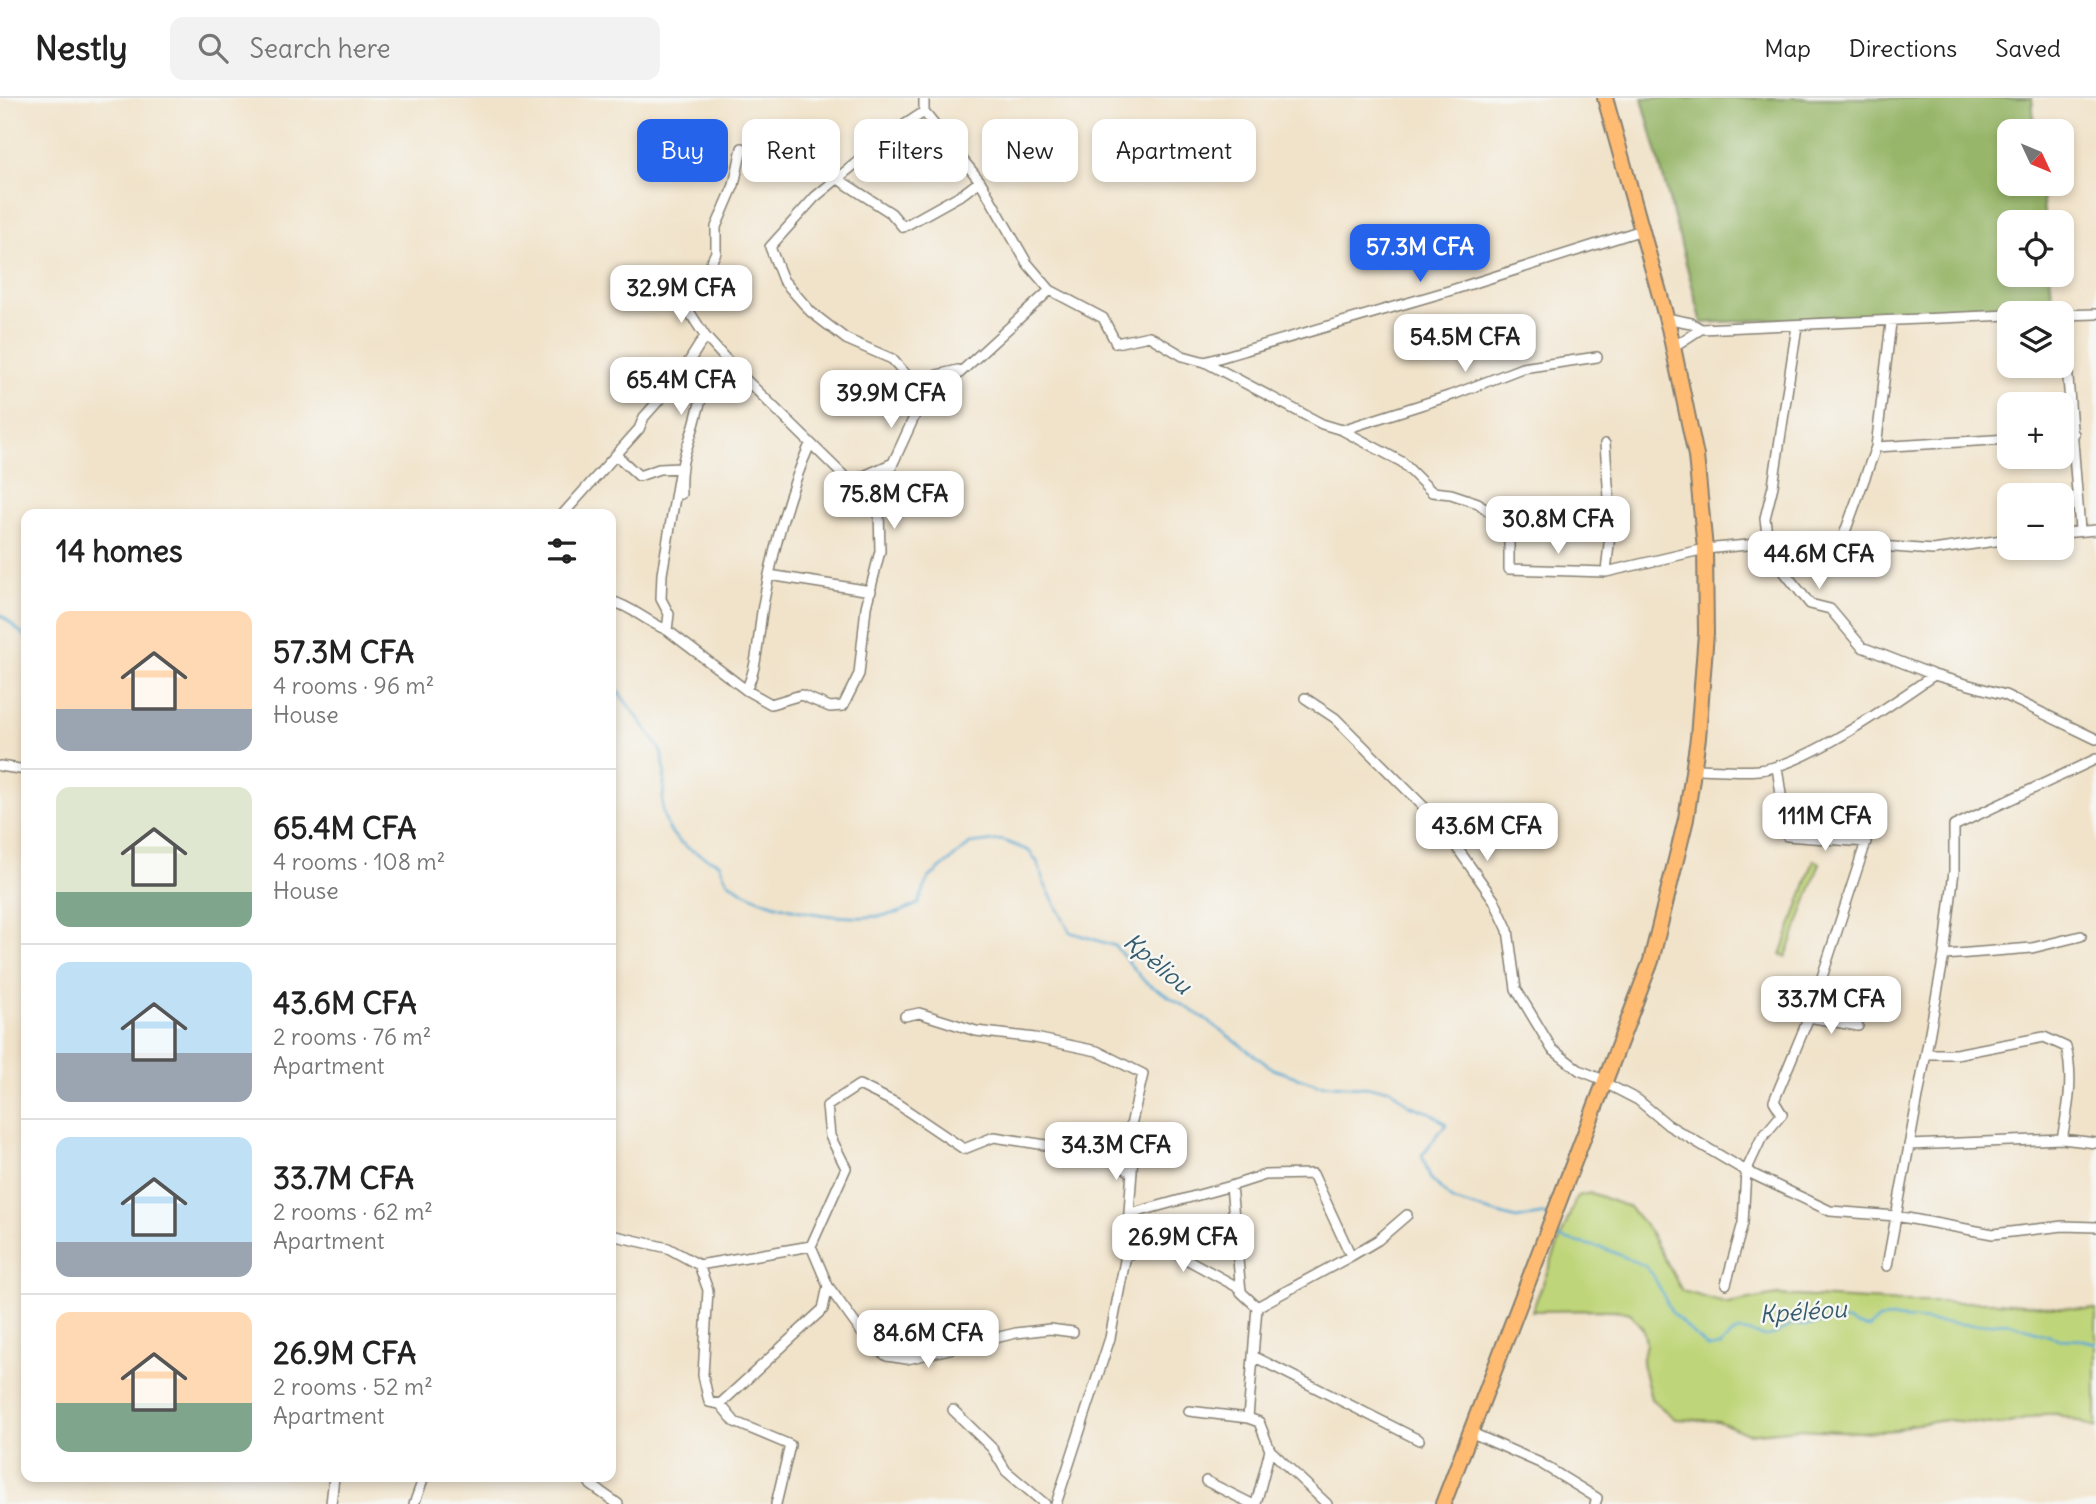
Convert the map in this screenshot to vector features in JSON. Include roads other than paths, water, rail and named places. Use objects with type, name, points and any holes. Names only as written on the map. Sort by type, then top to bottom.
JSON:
[{"type":"main road","points":[[1443,1504],[1542,1252],[1651,961],[1680,849],[1693,769],[1706,633],[1705,549],[1696,456],[1666,318],[1604,99]]},
{"type":"street","points":[[924,98],[924,112],[980,181],[1027,263],[1050,290],[1103,318],[1116,343],[1149,336],[1183,356],[1205,362],[1322,424],[1342,430],[1402,462],[1432,492],[1462,497],[1496,516],[1509,527],[1509,569],[1606,572],[1705,549],[1768,543],[1841,543],[1933,550],[1997,541]]},
{"type":"street","points":[[840,177],[895,131],[924,112]]},
{"type":"street","points":[[742,152],[734,185],[716,227],[716,253],[710,265],[681,299],[705,336],[727,360],[850,482],[893,463]]},
{"type":"street","points":[[840,180],[891,213],[903,227],[980,181]]},
{"type":"street","points":[[834,182],[815,197],[771,247],[783,280],[811,312],[846,339],[892,359],[912,381],[916,413]]},
{"type":"street","points":[[1205,362],[1452,290],[1642,230]]},
{"type":"street","points":[[616,602],[625,604],[653,625],[667,630],[746,690],[771,704],[802,695],[830,707],[843,706],[859,674],[866,607],[880,551],[878,509],[893,463],[916,413],[960,369],[996,341],[1050,290]]},
{"type":"street","points":[[2074,315],[2096,314]]},
{"type":"street","points":[[1673,347],[1701,329],[1891,323],[1997,316]]},
{"type":"street","points":[[1666,318],[1691,323],[1701,329]]},
{"type":"street","points":[[1841,543],[1876,447],[1891,323]]},
{"type":"street","points":[[1768,543],[1765,518],[1773,486],[1797,326]]},
{"type":"street","points":[[567,509],[616,455],[677,379],[705,336]]},
{"type":"street","points":[[1342,430],[1455,394],[1522,368],[1597,357]]},
{"type":"street","points":[[667,630],[669,614],[661,599],[662,574],[680,468],[696,418],[699,399],[714,370],[727,360]]},
{"type":"street","points":[[912,381],[960,369]]},
{"type":"street","points":[[2074,434],[2080,530]]},
{"type":"street","points":[[1876,447],[1997,440]]},
{"type":"street","points":[[746,690],[753,677],[753,663],[782,515],[810,444]]},
{"type":"street","points":[[1605,444],[1611,526],[1606,572]]},
{"type":"street","points":[[616,455],[639,476],[659,469],[680,468]]},
{"type":"street","points":[[680,468],[681,494]]},
{"type":"street","points":[[2074,531],[2096,530]]},
{"type":"street","points":[[1780,543],[1785,573],[1810,604],[1830,609],[1863,647],[1934,675],[2005,695],[2096,739]]},
{"type":"street","points":[[769,575],[871,591]]},
{"type":"street","points":[[1693,769],[1759,770],[1777,766],[1847,733],[1934,675]]},
{"type":"street","points":[[1304,698],[1335,718],[1438,821],[1494,900],[1508,930],[1516,989],[1552,1049],[1578,1070],[1638,1100],[1668,1125],[1746,1171],[1830,1211],[1896,1216],[1993,1234],[2063,1226],[2096,1227]]},
{"type":"street","points":[[1887,1266],[1944,955],[1954,871],[1954,826],[2096,759]]},
{"type":"street","points":[[0,766],[21,769]]},
{"type":"street","points":[[1726,1284],[1743,1223],[1746,1171],[1760,1139],[1782,1114],[1774,1101],[1809,1017],[1866,842],[1787,836],[1777,766]]},
{"type":"street","points":[[1944,955],[2032,948],[2081,936]]},
{"type":"street","points":[[905,1016],[919,1013],[976,1031],[1035,1038],[1097,1051],[1143,1074],[1131,1125],[1132,1173],[1126,1255],[1110,1338],[1056,1504]]},
{"type":"street","points":[[1809,1017],[1858,1026]]},
{"type":"street","points":[[1926,1054],[1956,1054],[2043,1038],[2066,1047],[2070,1062],[2070,1090],[2062,1139]]},
{"type":"street","points":[[1073,1332],[1049,1329],[1016,1333],[907,1359],[887,1356],[870,1344],[828,1286],[811,1246],[846,1168],[830,1136],[827,1106],[859,1085],[896,1103],[964,1149],[994,1138],[1008,1139],[1104,1154],[1132,1173]]},
{"type":"street","points":[[1909,1145],[2062,1139],[2096,1143]]},
{"type":"street","points":[[1130,1214],[1265,1175],[1313,1174],[1351,1256]]},
{"type":"street","points":[[1231,1186],[1241,1289]]},
{"type":"street","points":[[1257,1307],[1378,1240],[1407,1215]]},
{"type":"street","points":[[616,1237],[668,1248],[699,1265],[811,1246]]},
{"type":"street","points":[[1126,1255],[1156,1248],[1168,1249],[1241,1289],[1257,1307],[1248,1418]]},
{"type":"street","points":[[699,1265],[708,1290],[703,1375],[709,1402],[720,1404],[735,1422],[790,1445],[776,1504]]},
{"type":"street","points":[[720,1404],[823,1309],[828,1286]]},
{"type":"street","points":[[1253,1356],[1419,1440]]},
{"type":"street","points":[[953,1410],[992,1448],[1006,1471],[1045,1504]]},
{"type":"street","points":[[1189,1411],[1248,1418],[1259,1422],[1270,1450],[1327,1504]]},
{"type":"street","points":[[1470,1432],[1540,1463],[1597,1497],[1595,1504]]},
{"type":"street","points":[[1206,1481],[1254,1504],[1270,1450]]},
{"type":"street","points":[[331,1504],[333,1482]]},
{"type":"street","points":[[414,1504],[422,1482]]},
{"type":"street","points":[[588,1482],[618,1504]]},
{"type":"waterway","name":"Kpèliou","points":[[0,614],[21,633]]},
{"type":"waterway","name":"Kpèliou","points":[[616,688],[661,752],[665,775],[663,811],[670,830],[683,845],[719,863],[727,880],[745,892],[764,901],[808,912],[853,917],[895,913],[918,904],[929,878],[970,844],[1002,840],[1029,851],[1038,863],[1044,883],[1070,932],[1115,946],[1145,982],[1204,1018],[1273,1069],[1317,1084],[1391,1089],[1409,1105],[1431,1113],[1446,1124],[1422,1155],[1430,1178],[1453,1201],[1516,1219],[1546,1214],[1547,1217]]},
{"type":"waterway","name":"Kpéléou","points":[[1554,1229],[1559,1238],[1606,1249],[1645,1266],[1653,1275],[1672,1313],[1708,1348],[1721,1346],[1735,1332],[1740,1331],[1764,1336],[1778,1333],[1793,1324],[1806,1326],[1836,1320],[1869,1328],[1879,1319],[1893,1318],[1972,1325],[2006,1322],[2059,1339],[2083,1340],[2096,1344]]}]
